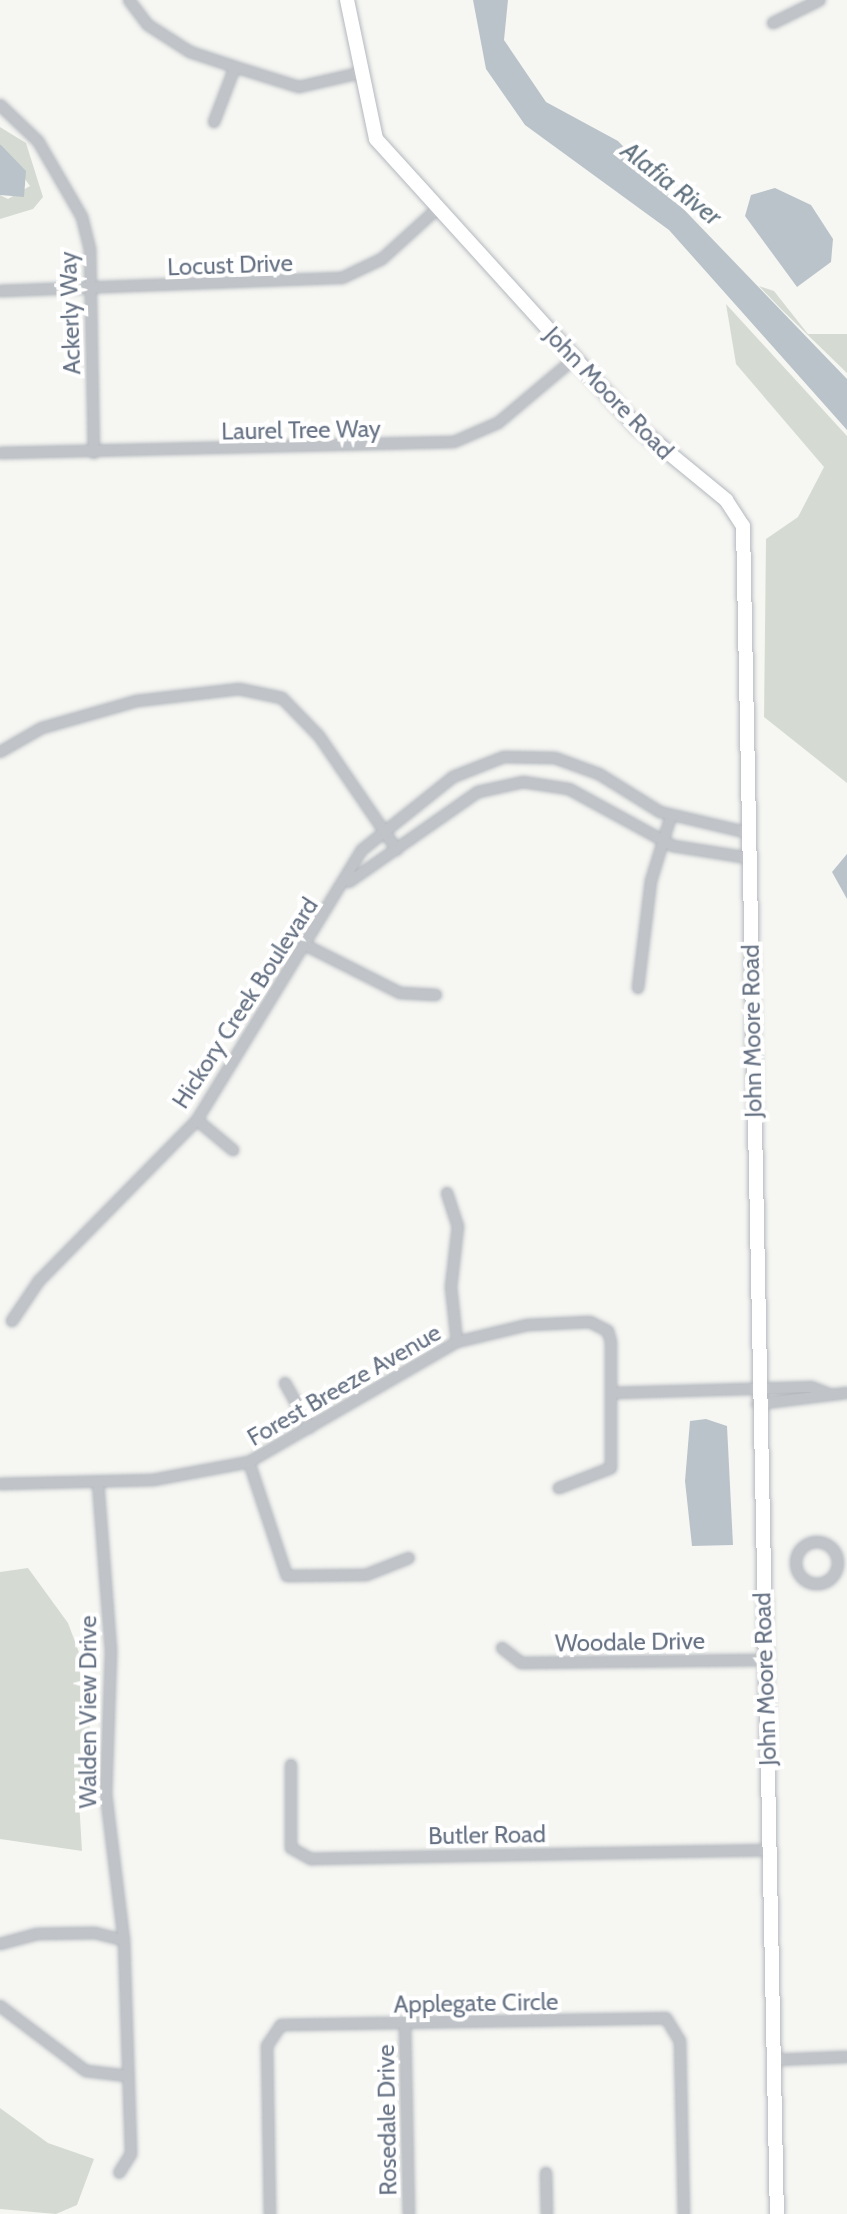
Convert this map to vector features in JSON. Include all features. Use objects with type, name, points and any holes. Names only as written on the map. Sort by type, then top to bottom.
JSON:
[{"type":"street","points":[[129,0],[148,25],[190,52],[235,67],[299,87],[360,73]]},
{"type":"street","name":"John Moore Road","points":[[347,0],[372,133],[437,209],[646,436],[741,518],[749,833],[756,1388],[777,2214]]},
{"type":"street","points":[[773,23],[820,0]]},
{"type":"street","points":[[214,122],[235,67]]},
{"type":"street","name":"Ackerly Way","points":[[0,105],[65,180],[82,217],[91,290],[94,453]]},
{"type":"street","name":"Locust Drive","points":[[0,291],[91,290],[342,278],[382,259],[437,209]]},
{"type":"street","name":"Laurel Tree Way","points":[[0,453],[454,442],[498,423],[574,359]]},
{"type":"street","points":[[0,752],[42,728],[137,701],[239,689],[289,705],[319,736],[397,850]]},
{"type":"street","name":"Hickory Creek Boulevard","points":[[12,1321],[39,1281],[197,1120],[349,882],[362,850],[383,829],[465,770],[516,756],[581,765],[671,816],[749,833]]},
{"type":"street","name":"Hickory Creek Boulevard","points":[[349,882],[478,792],[523,782],[579,793],[663,842],[749,858]]},
{"type":"street","points":[[638,988],[663,842],[671,816]]},
{"type":"street","points":[[309,947],[400,993],[436,995]]},
{"type":"street","points":[[197,1120],[233,1150]]},
{"type":"street","points":[[447,1193],[458,1226],[451,1275],[457,1342]]},
{"type":"street","name":"Forest Breeze Avenue","points":[[0,1484],[98,1482],[249,1462],[457,1342],[528,1325],[601,1325],[611,1342],[611,1468],[559,1488]]},
{"type":"street","points":[[285,1383],[310,1428]]},
{"type":"street","points":[[796,1387],[796,1403]]},
{"type":"street","points":[[613,1393],[796,1387],[829,1394]]},
{"type":"street","points":[[757,1404],[796,1403],[829,1394],[847,1393]]},
{"type":"street","points":[[249,1462],[287,1576],[366,1575],[409,1558]]},
{"type":"street","name":"Walden View Drive","points":[[98,1482],[111,1652],[106,1794],[124,1940],[131,2154],[119,2173]]},
{"type":"street","points":[[810,1543],[824,1543],[842,1565],[827,1581],[814,1583],[802,1577],[797,1559],[810,1543]]},
{"type":"street","name":"Woodale Drive","points":[[502,1648],[521,1663],[764,1660]]},
{"type":"street","name":"Butler Road","points":[[291,1765],[291,1848],[311,1859],[769,1850]]},
{"type":"street","points":[[0,1944],[38,1934],[124,1940]]},
{"type":"street","points":[[0,2006],[86,2071],[128,2076]]},
{"type":"street","name":"Applegate Circle","points":[[270,2214],[267,2046],[281,2025],[666,2018],[680,2041],[684,2214]]},
{"type":"street","name":"Rosedale Drive","points":[[405,2025],[409,2214]]},
{"type":"street","points":[[773,2060],[847,2057]]},
{"type":"street","points":[[546,2173],[547,2214]]},
{"type":"shaded area","name":"Alafia River","points":[[473,0],[508,0],[504,40],[546,102],[618,141],[847,379],[847,430],[669,230],[525,125],[486,69]]},
{"type":"shaded area","points":[[0,127],[26,143],[43,197],[33,209],[0,219],[0,195],[8,199],[30,186],[0,144]]},
{"type":"shaded area","points":[[0,144],[26,171],[24,197],[0,195]]},
{"type":"shaded area","points":[[775,188],[811,205],[833,239],[831,262],[797,287],[745,216],[751,195]]},
{"type":"shaded area","points":[[759,286],[774,291],[808,334],[847,334],[847,373],[782,310]]},
{"type":"shaded area","points":[[726,304],[847,436],[847,783],[764,717],[766,539],[798,517],[824,467],[736,364]]},
{"type":"shaded area","points":[[847,854],[847,899],[832,872]]},
{"type":"shaded area","points":[[706,1419],[727,1426],[733,1545],[692,1546],[685,1481],[690,1421]]},
{"type":"shaded area","points":[[28,1568],[68,1623],[86,1671],[91,1746],[79,1800],[82,1851],[0,1839],[0,1572]]},
{"type":"shaded area","points":[[0,2108],[48,2143],[94,2159],[77,2205],[56,2214],[0,2209]]}]
